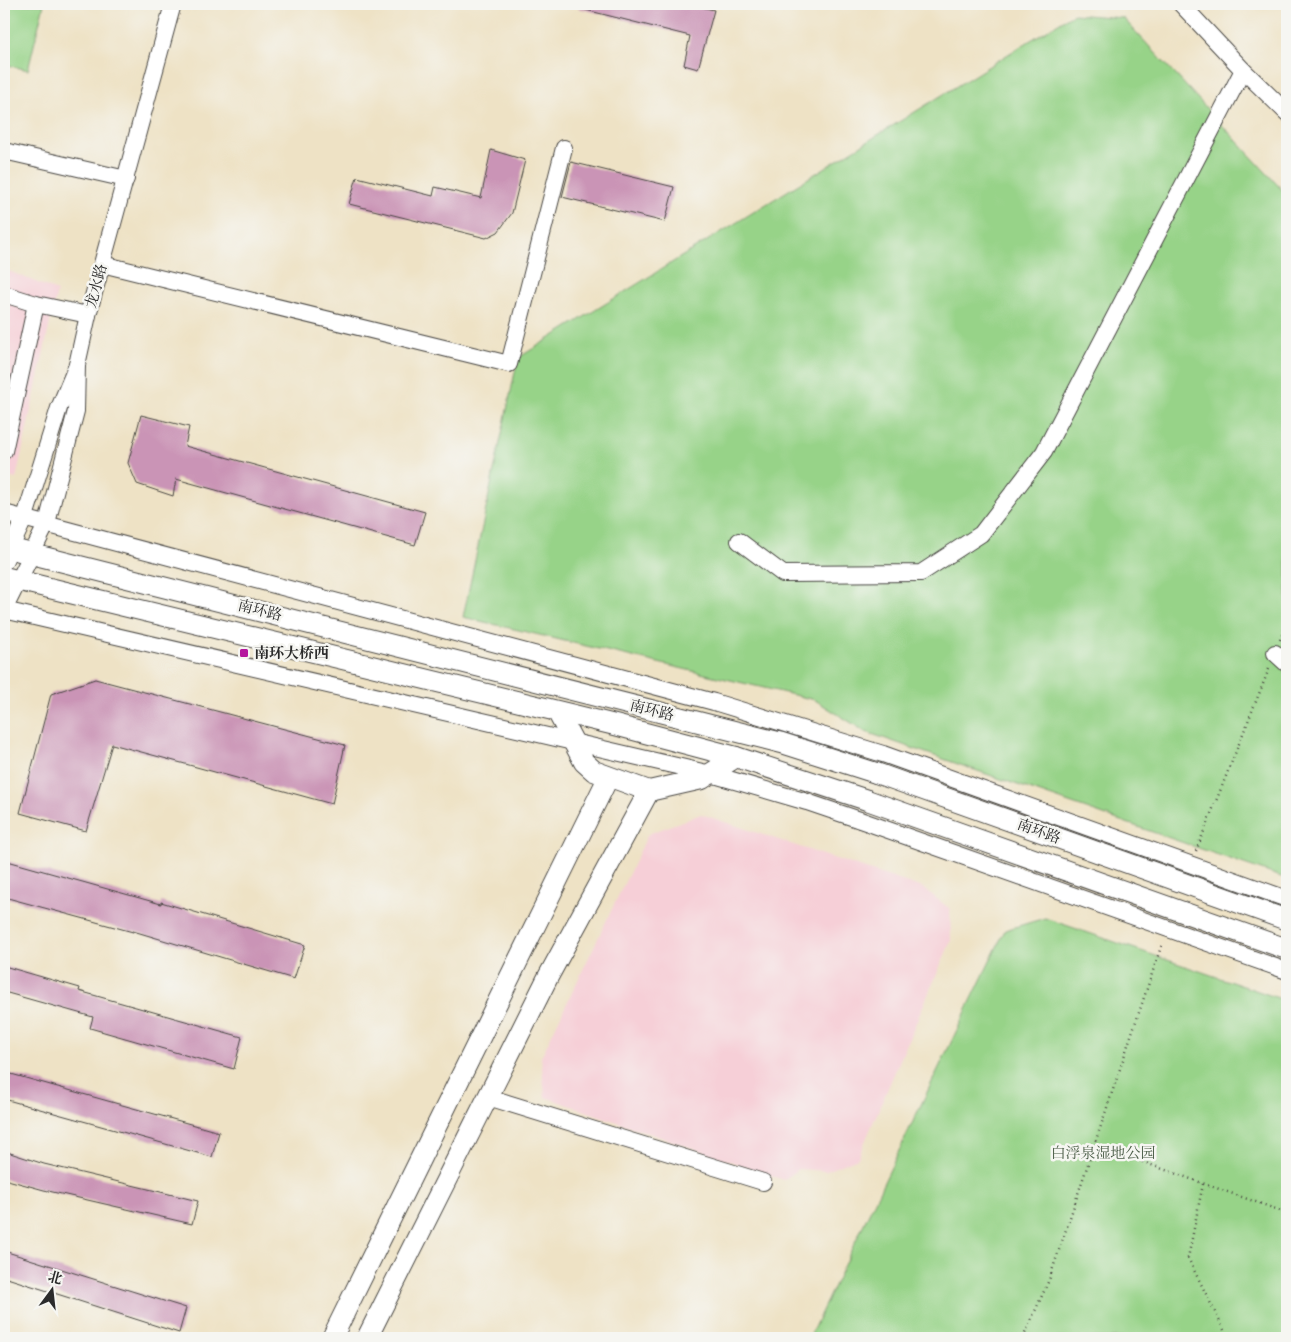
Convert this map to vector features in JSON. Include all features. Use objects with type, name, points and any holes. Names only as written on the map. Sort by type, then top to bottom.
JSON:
[{"type":"main road","name":"南环路","points":[[6,552],[32,554],[782,743],[880,764],[1287,920]]},
{"type":"main road","name":"南环路","points":[[11,579],[558,713],[615,725],[736,757],[867,800],[1287,949]]},
{"type":"main road","points":[[558,713],[584,762],[594,772],[649,792],[702,779],[736,757]]},
{"type":"main road","points":[[332,1338],[608,778]]},
{"type":"main road","points":[[367,1338],[548,977],[649,792]]},
{"type":"street","name":"龙水路","points":[[6,552],[25,517],[59,408],[77,365],[88,315],[173,4]]},
{"type":"street","points":[[1181,4],[1243,70],[1287,112]]},
{"type":"street","points":[[739,542],[783,574],[921,573],[981,534],[1044,452],[1243,70]]},
{"type":"street","points":[[102,264],[509,364],[564,148]]},
{"type":"street","points":[[4,152],[126,179]]},
{"type":"street","points":[[4,294],[36,304],[88,315]]},
{"type":"street","points":[[4,451],[36,304]]},
{"type":"street","points":[[77,365],[76,411],[47,523],[32,554],[11,579],[4,610],[711,774],[807,802],[860,820],[1287,971]]},
{"type":"street","points":[[4,512],[714,702],[880,764],[1287,899]]},
{"type":"street","points":[[1275,653],[1287,664]]},
{"type":"street","points":[[488,1097],[763,1182]]},
{"type":"path","points":[[1194,857],[1287,623]]},
{"type":"path","points":[[1023,1338],[1049,1280],[1164,938]]},
{"type":"path","points":[[1095,1145],[1287,1213]]},
{"type":"path","points":[[1203,1184],[1188,1258],[1224,1330],[1225,1338]]},
{"type":"shaded area","points":[[4,269],[57,291],[16,479],[4,476]]},
{"type":"shaded area","points":[[701,814],[923,888],[950,909],[951,941],[858,1158],[826,1171],[798,1169],[784,1180],[545,1097],[541,1057],[648,834]]},
{"type":"green space","points":[[4,4],[44,4],[28,70],[4,64]]},
{"type":"green space","points":[[1073,14],[1123,18],[1287,195],[1287,879],[866,732],[815,700],[463,617],[518,358]]},
{"type":"green space","name":"白浮泉湿地公园","points":[[1045,918],[1287,1001],[1287,1338],[809,1338],[1005,930]]},
{"type":"building","points":[[578,4],[688,4],[714,10],[698,69],[684,65],[690,36],[578,8]]},
{"type":"building","points":[[491,150],[525,160],[512,213],[498,232],[486,238],[349,204],[357,177],[433,196],[435,187],[481,198]]},
{"type":"building","points":[[571,162],[674,187],[665,222],[562,197]]},
{"type":"building","points":[[141,415],[189,427],[185,446],[425,512],[415,545],[176,479],[173,496],[137,484],[128,463]]},
{"type":"building","points":[[95,679],[345,745],[332,804],[112,744],[86,831],[20,813],[51,694]]},
{"type":"building","points":[[4,860],[161,904],[161,902],[305,945],[294,979],[133,931],[4,897]]},
{"type":"building","points":[[4,966],[80,988],[79,991],[242,1037],[234,1069],[90,1028],[93,1017],[4,992]]},
{"type":"building","points":[[4,1072],[219,1132],[212,1157],[4,1099]]},
{"type":"building","points":[[4,1151],[44,1164],[198,1201],[192,1224],[4,1179]]},
{"type":"building","points":[[4,1251],[186,1308],[179,1333],[4,1277]]},
{"type":"place","name":"南环大桥西","points":[[244,653]]}]
